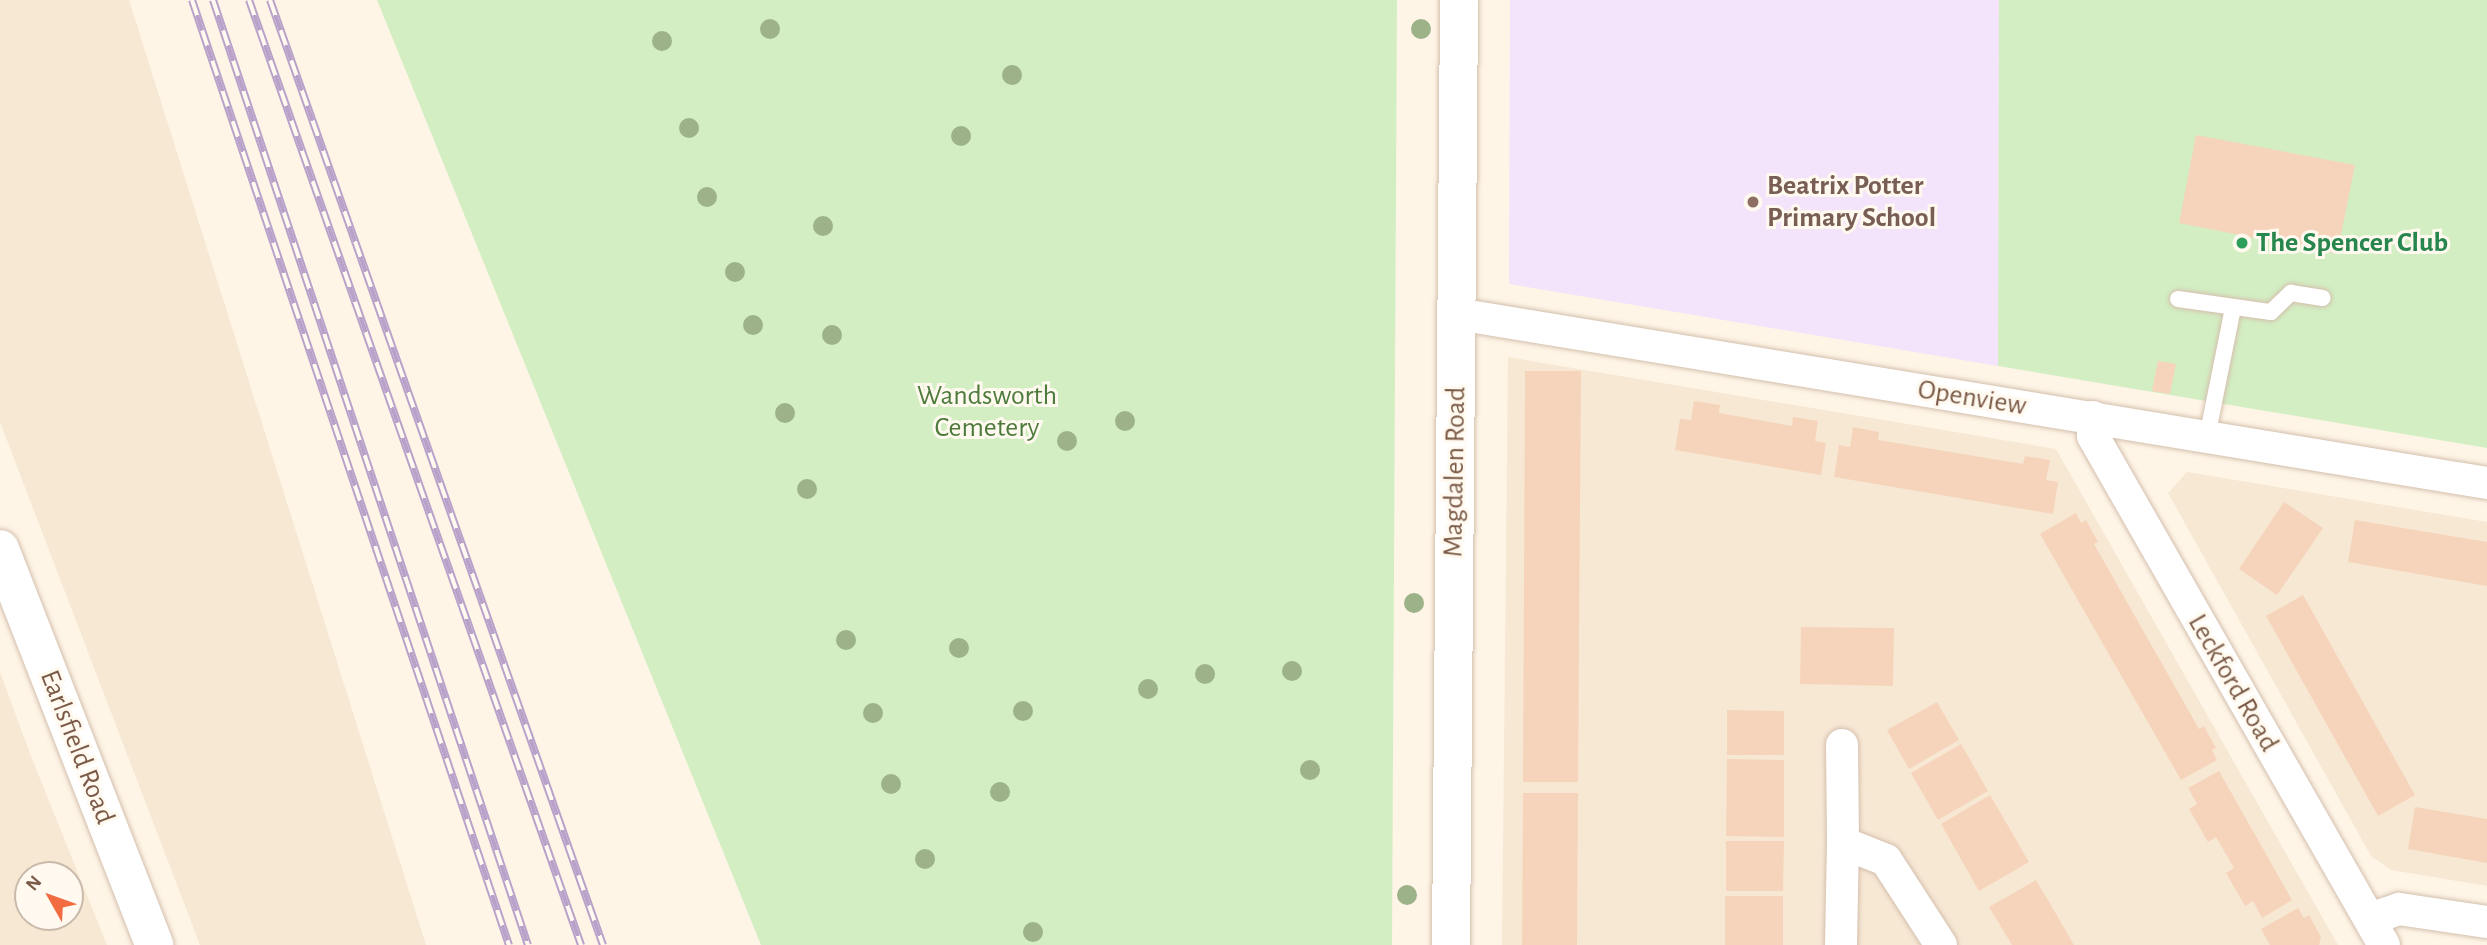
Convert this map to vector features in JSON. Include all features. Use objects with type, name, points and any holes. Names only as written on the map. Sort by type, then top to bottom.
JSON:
[{"type":"street","name":"Magdalen Road","points":[[1451,945],[1460,0]]},
{"type":"street","name":"Openview","points":[[1457,314],[2487,483]]},
{"type":"street","name":"Leckford Road","points":[[2093,417],[2097,444],[2377,932]]},
{"type":"street","name":"Earlsfield Road","points":[[0,549],[154,945]]},
{"type":"street","points":[[1841,945],[1842,745]]},
{"type":"street","points":[[1843,843],[1886,860],[1941,945]]},
{"type":"street","points":[[2377,932],[2399,909],[2487,922]]},
{"type":"lane","points":[[2178,299],[2233,309],[2271,312],[2291,293],[2323,298]]},
{"type":"lane","points":[[2207,437],[2233,309]]},
{"type":"shaded area","points":[[0,0],[129,0],[426,945],[200,945],[0,422]]},
{"type":"shaded area","name":"Beatrix Potter Primary School","points":[[1510,0],[1999,0],[1998,366],[1509,284]]},
{"type":"shaded area","points":[[1508,357],[2056,449],[2338,945],[1502,945]]},
{"type":"shaded area","points":[[2187,472],[2487,522],[2487,886],[2391,870],[2371,856],[2168,493]]},
{"type":"shaded area","points":[[0,672],[73,861],[14,861],[14,931],[84,931],[84,888],[107,945],[0,945]]},
{"type":"green space","name":"Wandsworth Cemetery","points":[[377,0],[1397,0],[1392,945],[761,945]]},
{"type":"green space","name":"The Spencer Club","points":[[1999,0],[2487,0],[2487,448],[1998,366]]},
{"type":"building","points":[[2196,135],[2355,165],[2337,254],[2179,223]]},
{"type":"building","points":[[2158,361],[2176,364],[2170,394],[2152,391]]},
{"type":"building","points":[[1525,371],[1581,371],[1578,782],[1523,782]]},
{"type":"building","points":[[1694,401],[1720,405],[1719,413],[1792,426],[1793,417],[1818,421],[1815,441],[1826,443],[1821,475],[1675,450],[1680,419],[1691,420]]},
{"type":"building","points":[[1853,427],[1879,432],[1878,440],[2023,464],[2025,456],[2050,460],[2046,480],[2058,482],[2053,514],[1834,477],[1839,445],[1850,447]]},
{"type":"building","points":[[2284,502],[2323,528],[2277,595],[2239,569]]},
{"type":"building","points":[[2076,513],[2081,523],[2086,520],[2098,542],[2094,544],[2199,729],[2204,726],[2216,748],[2212,750],[2217,760],[2181,780],[2040,534]]},
{"type":"building","points":[[2355,520],[2487,542],[2487,586],[2348,562]]},
{"type":"building","points":[[2303,595],[2415,795],[2378,816],[2266,616]]},
{"type":"building","points":[[1801,627],[1894,628],[1893,686],[1800,684]]},
{"type":"building","points":[[1937,702],[1959,740],[1909,769],[1887,730]]},
{"type":"building","points":[[1727,710],[1784,711],[1784,755],[1727,755]]},
{"type":"building","points":[[1961,744],[1988,791],[1938,820],[1911,773]]},
{"type":"building","points":[[1727,759],[1784,760],[1784,837],[1726,836]]},
{"type":"building","points":[[2219,771],[2292,900],[2262,918],[2253,901],[2245,906],[2226,873],[2234,868],[2216,837],[2208,842],[2189,809],[2197,804],[2188,788]]},
{"type":"building","points":[[1523,793],[1578,793],[1577,945],[1522,945]]},
{"type":"building","points":[[1990,795],[2029,862],[1979,891],[1941,824]]},
{"type":"building","points":[[2415,807],[2487,819],[2487,863],[2408,849]]},
{"type":"building","points":[[1726,841],[1784,841],[1783,891],[1726,891]]},
{"type":"building","points":[[2036,880],[2074,945],[2012,945],[1989,907]]},
{"type":"building","points":[[1725,896],[1783,896],[1783,945],[1725,945]]},
{"type":"building","points":[[2298,908],[2304,918],[2309,915],[2321,937],[2319,945],[2270,945],[2261,929]]},
{"type":"railway","points":[[192,0],[509,945]]},
{"type":"railway","points":[[213,0],[528,945]]},
{"type":"railway","points":[[249,0],[581,945]]},
{"type":"railway","points":[[270,0],[603,945]]},
{"type":"place","name":"Beatrix Potter Primary School","points":[[1753,202]]},
{"type":"place","name":"The Spencer Club","points":[[2242,243]]}]
